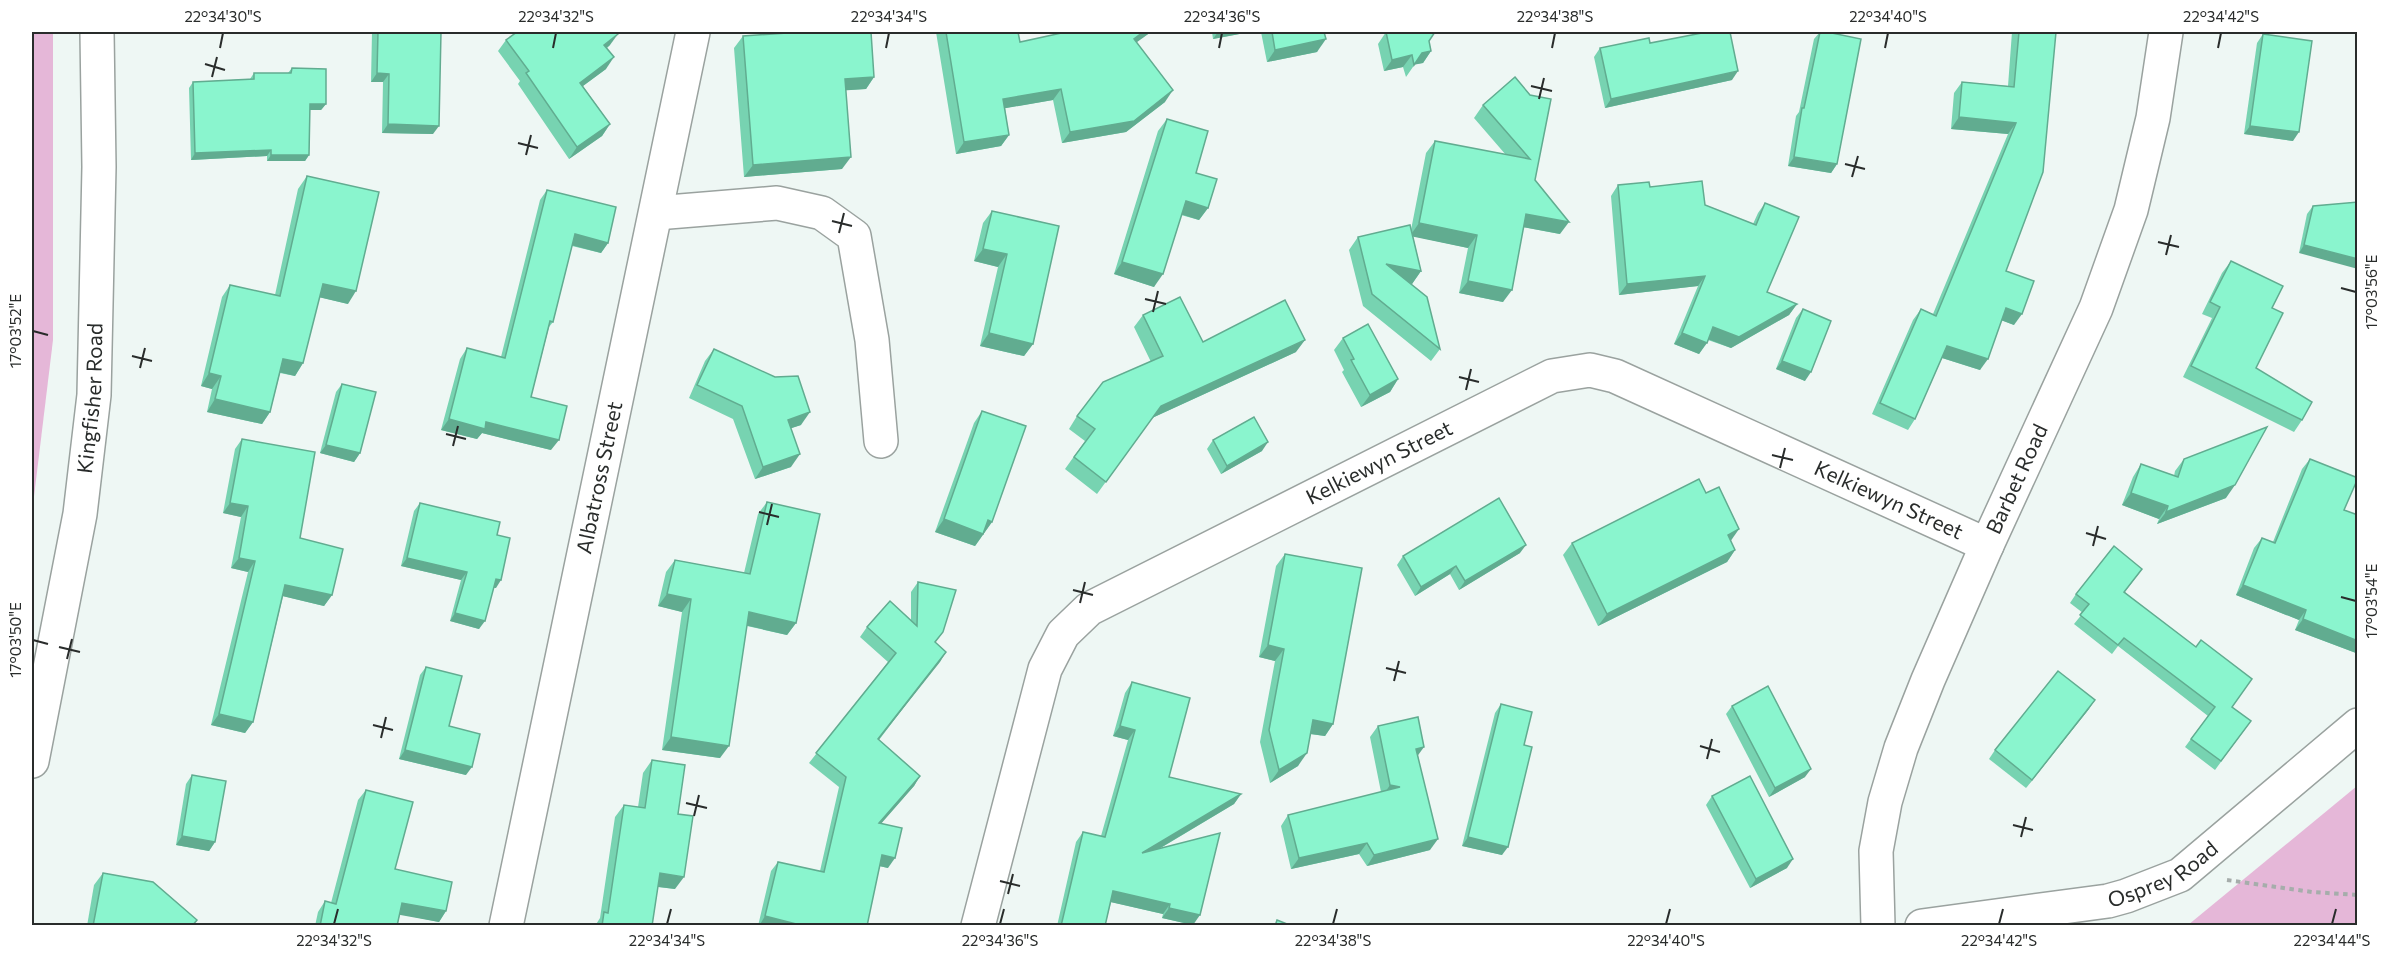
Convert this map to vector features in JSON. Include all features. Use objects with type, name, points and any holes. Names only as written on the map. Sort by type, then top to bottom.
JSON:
[{"type":"street","name":"Kingfisher Road","points":[[32,761],[80,514],[94,395],[99,167],[97,32]]},
{"type":"street","name":"Albatross Street","points":[[506,926],[693,32]]},
{"type":"street","name":"Barbet Road","points":[[1878,926],[1876,851],[1885,802],[1901,748],[1924,689],[2096,308],[2127,221],[2153,118],[2166,32]]},
{"type":"street","points":[[656,213],[777,203],[822,213],[854,236],[872,340],[880,441]]},
{"type":"street","name":"Kelkiewyn Street","points":[[978,926],[1045,669],[1063,633],[1089,609],[1552,376],[1590,370],[1615,376],[1988,545]]},
{"type":"street","name":"Osprey Road","points":[[1922,926],[2108,901],[2126,897],[2180,875],[2358,725]]},
{"type":"path","points":[[2180,875],[2249,882],[2312,892],[2358,895]]},
{"type":"shaded area","points":[[32,32],[53,32],[53,340],[32,513]]},
{"type":"shaded area","points":[[2357,786],[2357,925],[2188,925]]},
{"type":"building","points":[[378,32],[441,32],[439,126],[388,124],[389,74],[377,73]]},
{"type":"building","points":[[517,32],[616,32],[618,34],[604,45],[614,57],[580,83],[610,124],[577,147],[526,73],[529,71],[506,40]]},
{"type":"building","points":[[802,32],[871,32],[874,77],[845,79],[851,157],[753,165],[743,36]]},
{"type":"building","points":[[946,32],[1018,32],[1020,42],[1066,32],[1143,32],[1134,39],[1173,90],[1134,121],[1070,132],[1061,89],[1003,99],[1009,135],[964,142]]},
{"type":"building","points":[[1272,32],[1324,32],[1326,39],[1275,50]]},
{"type":"building","points":[[1386,32],[1435,32],[1429,41],[1431,51],[1422,53],[1414,65],[1412,55],[1392,60]]},
{"type":"building","points":[[1707,32],[1730,32],[1738,71],[1611,99],[1600,48],[1649,38],[1650,43]]},
{"type":"building","points":[[1820,32],[1861,39],[1837,164],[1794,157],[1802,108],[1804,108]]},
{"type":"building","points":[[2019,32],[2056,32],[2043,172],[2006,271],[2034,281],[2022,314],[2006,308],[1988,359],[1947,346],[1915,419],[1880,403],[1921,309],[1936,316],[2016,123],[1959,117],[1962,82],[2014,87]]},
{"type":"building","points":[[2263,34],[2312,41],[2299,132],[2250,126]]},
{"type":"building","points":[[292,68],[326,69],[326,104],[310,104],[309,155],[271,155],[271,150],[195,153],[193,82],[254,79],[254,73],[291,73]]},
{"type":"building","points":[[1515,77],[1530,95],[1551,99],[1535,180],[1569,222],[1526,214],[1512,290],[1468,281],[1477,235],[1419,223],[1435,141],[1530,159],[1483,105]]},
{"type":"building","points":[[1167,119],[1208,131],[1196,173],[1217,179],[1208,208],[1186,201],[1163,274],[1122,262]]},
{"type":"building","points":[[307,176],[379,192],[356,291],[323,284],[303,363],[283,359],[270,412],[215,399],[221,376],[209,373],[230,285],[280,296]]},
{"type":"building","points":[[1702,181],[1705,205],[1756,225],[1765,203],[1799,217],[1767,292],[1797,304],[1739,337],[1713,327],[1707,343],[1682,333],[1705,276],[1627,284],[1618,185],[1649,182],[1650,187]]},
{"type":"building","points":[[547,190],[616,207],[608,243],[575,234],[531,397],[567,406],[559,440],[486,422],[485,429],[449,419],[467,348],[505,358]]},
{"type":"building","points":[[2358,202],[2358,259],[2304,245],[2313,206]]},
{"type":"building","points":[[992,211],[1059,226],[1033,344],[989,333],[1007,254],[983,249]]},
{"type":"building","points":[[1410,225],[1421,271],[1386,264],[1427,297],[1440,349],[1372,294],[1358,237]]},
{"type":"building","points":[[2231,261],[2283,286],[2272,308],[2283,313],[2256,368],[2312,402],[2302,420],[2191,366],[2220,307],[2210,302]]},
{"type":"building","points":[[1180,297],[1203,342],[1285,300],[1305,340],[1161,406],[1106,482],[1074,457],[1095,429],[1077,416],[1103,382],[1163,356],[1143,315]]},
{"type":"building","points":[[1803,309],[1831,321],[1811,372],[1782,361]]},
{"type":"building","points":[[1368,324],[1398,379],[1370,395],[1351,360],[1354,359],[1343,338]]},
{"type":"building","points":[[714,349],[775,377],[798,376],[810,412],[788,420],[800,454],[763,467],[742,406],[697,385]]},
{"type":"building","points":[[342,384],[376,392],[360,453],[326,445]]},
{"type":"building","points":[[982,411],[1026,426],[992,522],[988,520],[983,534],[944,519]]},
{"type":"building","points":[[1254,417],[1268,442],[1227,466],[1213,440]]},
{"type":"building","points":[[2267,427],[2235,485],[2166,512],[2168,506],[2131,493],[2141,464],[2178,477],[2184,459]]},
{"type":"building","points":[[242,439],[315,452],[300,538],[343,549],[332,595],[285,585],[253,722],[219,714],[255,561],[239,558],[248,506],[230,503]]},
{"type":"building","points":[[2310,459],[2358,478],[2344,510],[2358,515],[2358,587],[2356,592],[2358,593],[2358,641],[2303,619],[2306,610],[2243,585],[2262,538],[2275,543]]},
{"type":"building","points":[[1699,479],[1706,493],[1719,487],[1739,529],[1728,535],[1735,550],[1607,614],[1572,543]]},
{"type":"building","points":[[1499,498],[1526,545],[1465,581],[1456,566],[1421,587],[1403,556]]},
{"type":"building","points":[[767,502],[820,514],[796,623],[749,612],[729,746],[671,737],[691,599],[667,594],[675,560],[750,574]]},
{"type":"building","points":[[420,503],[500,522],[497,535],[510,538],[501,580],[496,579],[485,621],[455,613],[467,572],[407,558]]},
{"type":"building","points":[[2114,546],[2142,569],[2124,592],[2196,647],[2201,640],[2252,679],[2232,707],[2251,721],[2221,761],[2191,739],[2215,707],[2124,638],[2118,645],[2080,615],[2089,604],[2076,594]]},
{"type":"building","points":[[1285,554],[1362,568],[1333,724],[1313,720],[1307,753],[1279,770],[1269,730],[1284,649],[1268,645]]},
{"type":"building","points":[[918,582],[956,590],[943,632],[935,642],[946,652],[878,739],[920,776],[879,823],[902,828],[895,858],[882,855],[867,926],[804,926],[765,916],[778,862],[824,872],[846,777],[816,753],[896,653],[867,627],[890,601],[917,626]]},
{"type":"building","points":[[426,667],[462,676],[449,726],[480,734],[472,767],[405,750]]},
{"type":"building","points":[[2058,671],[2095,700],[2032,780],[1995,750]]},
{"type":"building","points":[[1132,682],[1190,698],[1169,777],[1241,794],[1142,853],[1220,833],[1200,915],[1169,908],[1170,904],[1113,891],[1105,926],[1061,926],[1083,832],[1105,837],[1135,730],[1120,726]]},
{"type":"building","points":[[1768,686],[1811,769],[1775,788],[1732,706]]},
{"type":"building","points":[[1501,704],[1532,712],[1524,745],[1532,747],[1508,847],[1468,837]]},
{"type":"building","points":[[1418,717],[1424,747],[1416,749],[1438,839],[1374,855],[1367,843],[1299,858],[1288,815],[1400,787],[1390,785],[1378,726]]},
{"type":"building","points":[[652,760],[685,765],[678,814],[693,816],[684,877],[660,873],[652,926],[602,926],[604,912],[608,913],[624,805],[645,808]]},
{"type":"building","points":[[192,775],[226,781],[215,842],[182,836]]},
{"type":"building","points":[[1750,776],[1793,859],[1756,879],[1712,796]]},
{"type":"building","points":[[366,790],[413,802],[395,869],[452,882],[446,911],[402,903],[397,926],[320,926],[325,901],[336,904]]},
{"type":"building","points":[[103,873],[153,882],[197,920],[192,926],[93,926]]},
{"type":"building","points":[[1277,920],[1292,926],[1275,926]]}]
